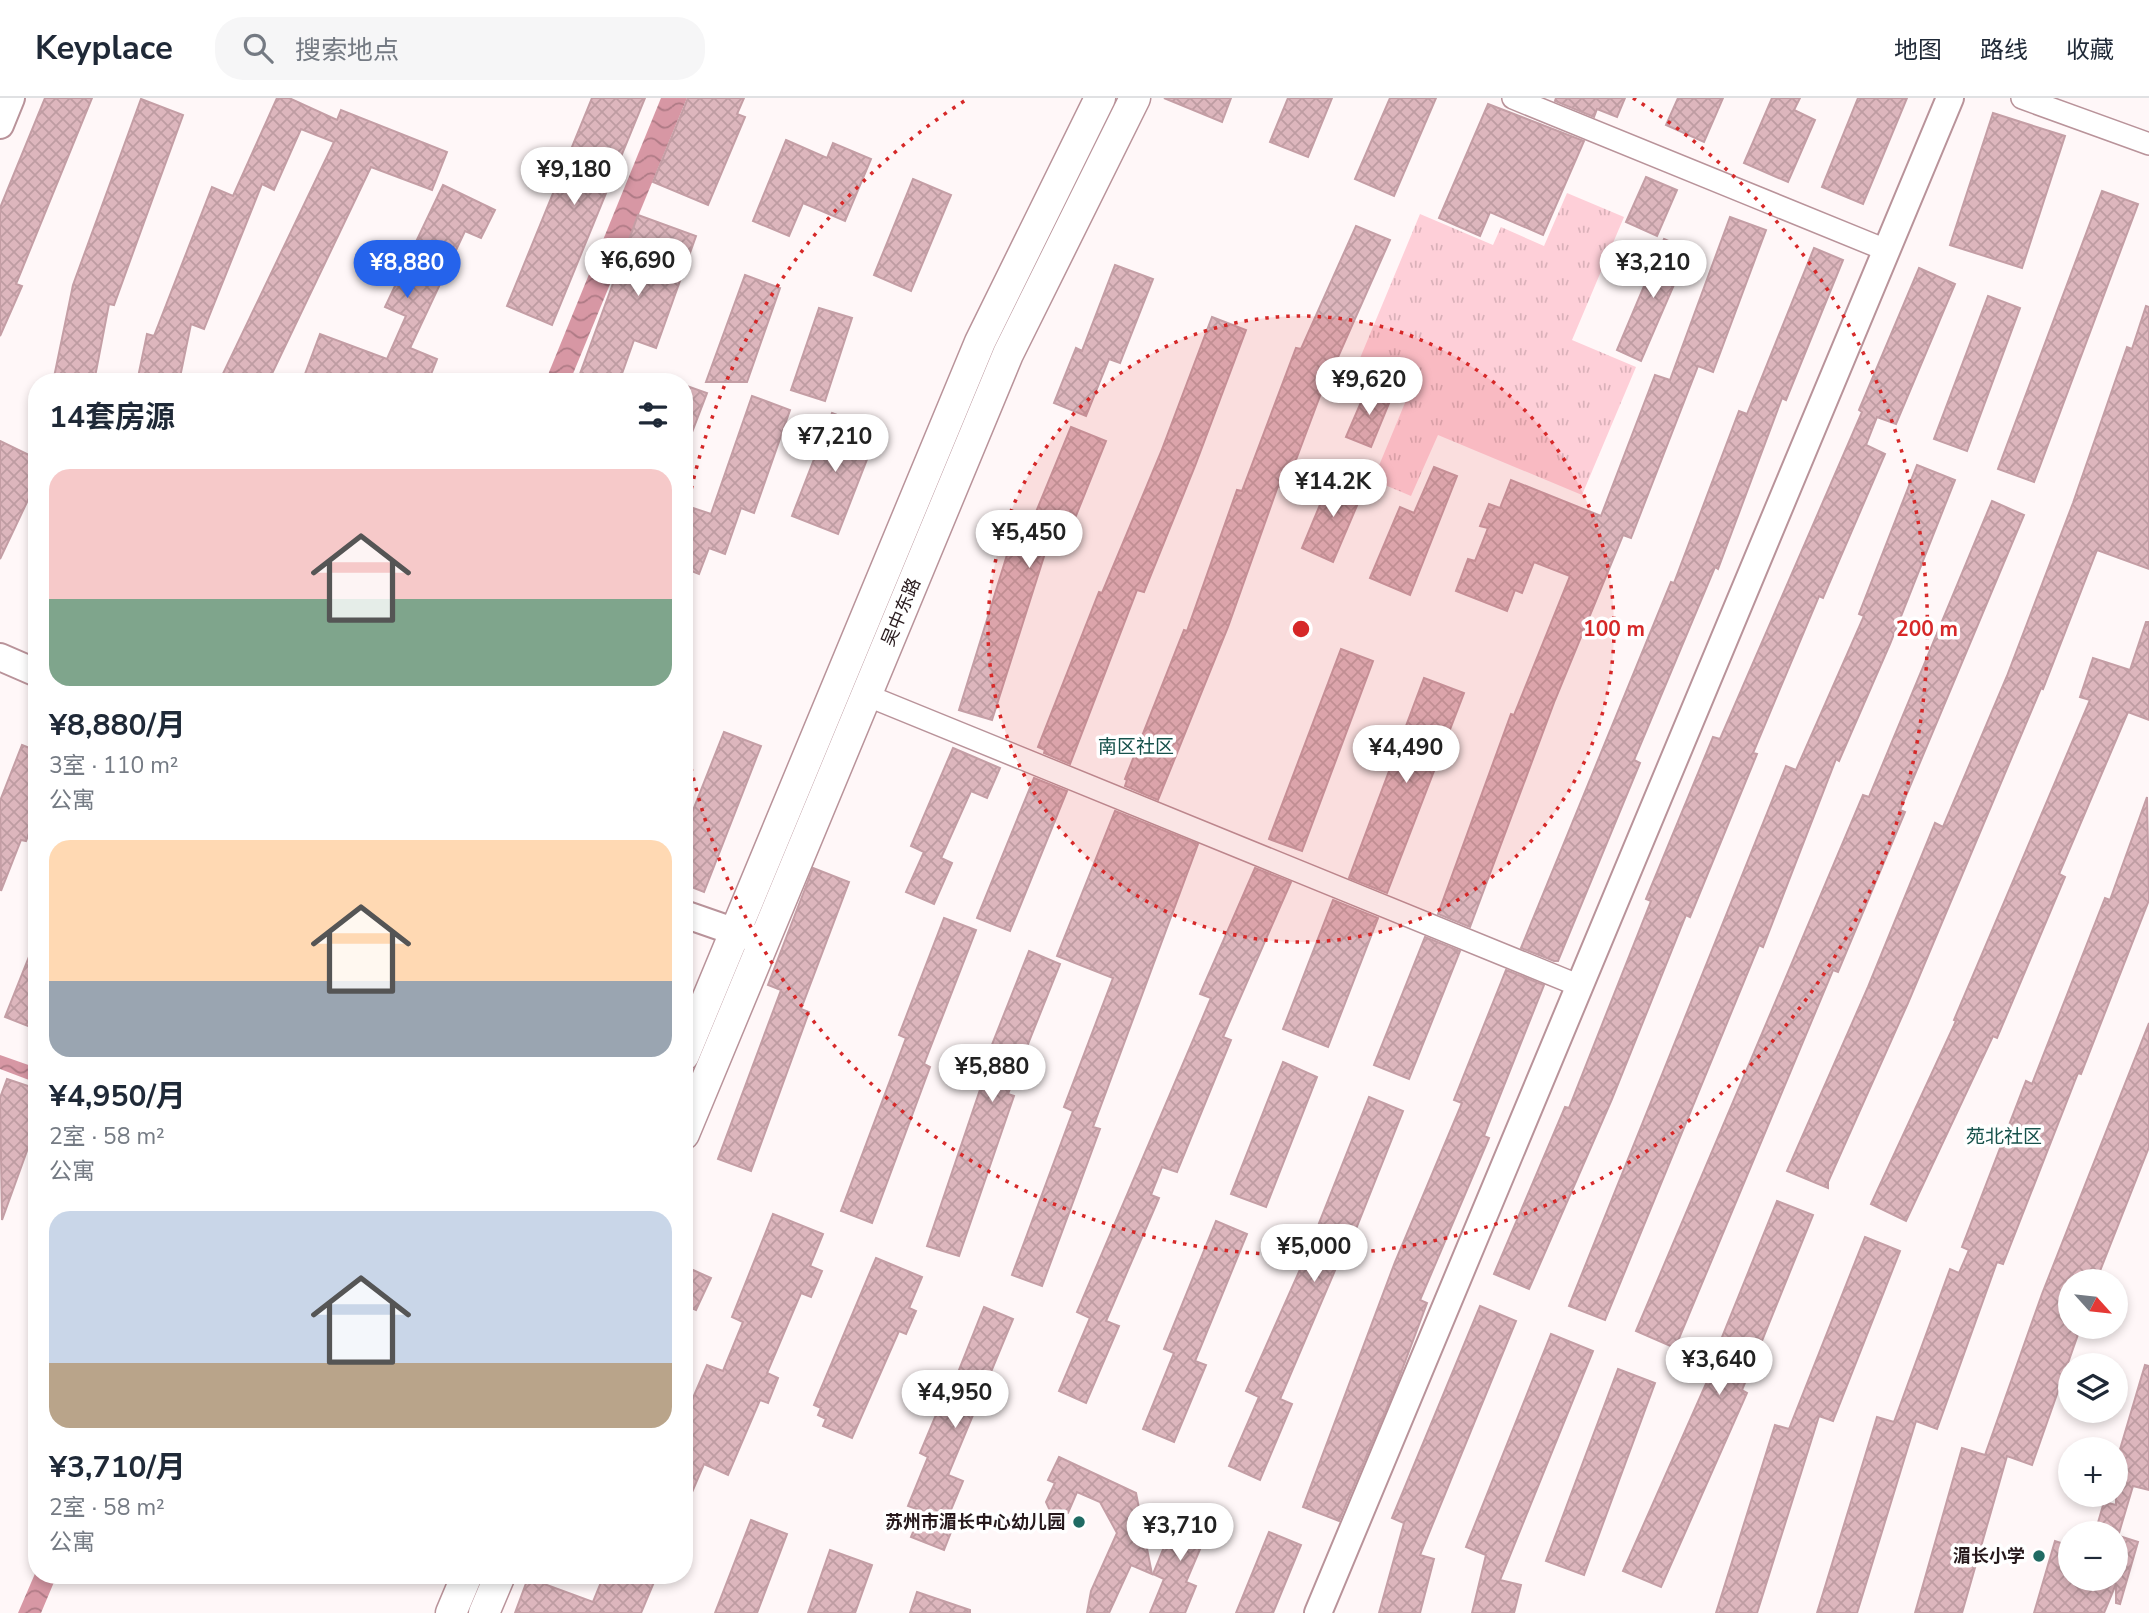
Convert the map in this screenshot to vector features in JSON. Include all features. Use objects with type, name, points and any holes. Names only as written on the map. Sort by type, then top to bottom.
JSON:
[{"type":"main road","name":"吴中东路","points":[[693,1034],[980,342],[1100,98]]},
{"type":"main road","name":"吴中东路","points":[[693,1113],[1008,354],[1135,98]]},
{"type":"main road","points":[[451,1613],[463,1584]]},
{"type":"main road","points":[[484,1613],[496,1584]]},
{"type":"street","points":[[0,125],[11,98]]},
{"type":"street","points":[[1513,98],[1886,250]]},
{"type":"street","points":[[1318,1613],[1950,98]]},
{"type":"street","points":[[2022,98],[2149,145]]},
{"type":"street","points":[[0,657],[28,669]]},
{"type":"street","points":[[866,695],[1580,986]]},
{"type":"street","points":[[693,917],[764,943]]},
{"type":"green space","points":[[1567,193],[1624,217],[1572,340],[1636,367],[1582,495],[1438,435],[1411,496],[1373,480],[1407,398],[1353,375],[1420,214],[1493,245],[1501,227],[1544,246]]},
{"type":"water","points":[[661,98],[687,98],[573,373],[549,373]]},
{"type":"water","points":[[0,1055],[28,1065],[28,1080],[0,1069]]},
{"type":"water","points":[[31,1584],[53,1584],[41,1613],[18,1613]]},
{"type":"building","points":[[45,98],[92,98],[16,284],[22,286],[0,336],[0,208]]},
{"type":"building","points":[[277,98],[289,98],[337,120],[341,110],[447,152],[432,190],[371,167],[272,373],[223,373],[334,142],[301,129],[274,190],[262,184],[204,329],[191,324],[181,373],[139,373],[147,334],[154,336],[212,187],[233,196]]},
{"type":"building","points":[[592,98],[645,98],[552,325],[507,306]]},
{"type":"building","points":[[688,98],[744,98],[737,114],[745,117],[708,205],[653,182]]},
{"type":"building","points":[[1164,98],[1231,98],[1222,122]]},
{"type":"building","points":[[1288,98],[1332,98],[1308,157],[1270,142]]},
{"type":"building","points":[[1390,98],[1436,98],[1394,196],[1355,179]]},
{"type":"building","points":[[1556,98],[1625,98],[1617,117],[1597,109],[1594,117],[1555,101]]},
{"type":"building","points":[[1678,98],[1723,98],[1704,142],[1666,125]]},
{"type":"building","points":[[1772,98],[1800,98],[1794,110],[1815,120],[1788,182],[1744,163]]},
{"type":"building","points":[[1858,98],[1907,98],[1863,204],[1822,187]]},
{"type":"building","points":[[141,99],[183,115],[114,305],[109,304],[96,373],[55,373],[73,285]]},
{"type":"building","points":[[1488,104],[1584,141],[1543,235],[1490,212],[1480,236],[1439,218]]},
{"type":"building","points":[[1993,113],[2065,136],[2022,268],[1950,245]]},
{"type":"building","points":[[786,140],[827,158],[833,143],[871,159],[845,221],[803,203],[789,236],[753,221]]},
{"type":"building","points":[[1646,177],[1677,190],[1657,236],[1626,222]]},
{"type":"building","points":[[913,179],[951,195],[911,291],[874,275]]},
{"type":"building","points":[[443,185],[495,210],[481,238],[465,231],[410,348],[437,359],[432,373],[305,373],[320,334],[387,359],[406,316],[385,307]]},
{"type":"building","points":[[2102,191],[2138,204],[2034,482],[1998,469]]},
{"type":"building","points":[[638,215],[696,236],[656,348],[634,340],[622,373],[580,373]]},
{"type":"building","points":[[1730,217],[1766,230],[1713,372],[1698,366],[1631,538],[1623,535],[1555,700],[1470,927],[1438,914],[1511,714],[1514,715],[1570,576],[1534,562],[1522,593],[1515,590],[1507,611],[1456,591],[1468,559],[1475,561],[1488,528],[1480,526],[1489,504],[1500,508],[1511,480],[1601,516],[1655,375],[1670,380]]},
{"type":"building","points":[[1356,226],[1390,240],[1338,357],[1335,356],[1285,489],[1278,486],[1228,627],[1158,800],[1125,786],[1125,779],[1184,630],[1187,631],[1237,490],[1242,491],[1296,348],[1301,349]]},
{"type":"building","points":[[1664,239],[1689,250],[1641,361],[1617,350]]},
{"type":"building","points":[[1814,248],[1843,260],[1786,400],[1782,398],[1718,569],[1715,567],[1634,760],[1640,763],[1558,961],[1554,961],[1521,948],[1671,582],[1674,583],[1739,411],[1747,414]]},
{"type":"building","points":[[1115,265],[1153,279],[1120,363],[1109,359],[1086,416],[1054,403],[1076,348],[1082,351]]},
{"type":"building","points":[[1919,268],[1955,284],[1896,424],[1877,417],[1866,445],[1885,454],[1823,598],[1819,596],[1753,753],[1757,754],[1690,917],[1686,915],[1612,1099],[1529,1289],[1494,1274],[1565,1107],[1569,1108],[1651,901],[1646,899],[1713,737],[1720,739],[1862,412],[1859,410]]},
{"type":"building","points":[[745,275],[780,288],[747,382],[706,382]]},
{"type":"building","points":[[1988,296],[2020,308],[1967,451],[1934,439]]},
{"type":"building","points":[[2146,306],[2149,307],[2149,569],[2097,550],[2043,689],[2041,688],[1908,1003],[1828,1182],[1828,1188],[1787,1171],[1868,987],[1935,823],[1943,827],[2007,676],[2073,503],[2127,347],[2132,349]]},
{"type":"building","points":[[819,308],[852,318],[825,401],[791,390]]},
{"type":"building","points":[[1212,317],[1246,330],[1144,592],[1137,590],[1070,764],[1044,753],[1045,750],[1038,747],[1099,592],[1102,593],[1161,452]]},
{"type":"building","points":[[1368,386],[1392,396],[1371,447],[1346,437]]},
{"type":"building","points":[[693,388],[707,393],[693,430]]},
{"type":"building","points":[[752,396],[790,410],[754,513],[741,508],[725,554],[709,548],[699,574],[693,572],[693,508],[711,514]]},
{"type":"building","points":[[832,413],[878,431],[838,534],[792,516]]},
{"type":"building","points":[[1071,427],[1106,441],[1061,553],[1047,547],[992,720],[959,710],[1011,542],[1022,546]]},
{"type":"building","points":[[0,441],[28,455],[28,500],[0,559]]},
{"type":"building","points":[[1917,465],[1955,480],[1890,644],[1839,761],[1836,759],[1763,947],[1759,945],[1605,1320],[1569,1306],[1786,766],[1796,770],[1864,616],[1859,614]]},
{"type":"building","points":[[1434,467],[1457,476],[1410,595],[1370,578],[1400,507],[1414,513]]},
{"type":"building","points":[[1332,476],[1364,489],[1333,562],[1302,548]]},
{"type":"building","points":[[1992,501],[2024,515],[1900,810],[1905,812],[1838,972],[1833,970],[1675,1348],[1636,1331],[1863,795],[1869,797]]},
{"type":"building","points":[[2146,622],[2149,622],[2149,720],[2128,712],[2059,874],[2065,877],[1997,1038],[1993,1036],[1906,1221],[1871,1204],[1956,1021],[1954,1020],[2090,700],[2080,697],[2093,658],[2130,670]]},
{"type":"building","points":[[1341,649],[1373,661],[1302,851],[1269,839]]},
{"type":"building","points":[[1424,678],[1464,693],[1387,893],[1349,878]]},
{"type":"building","points":[[724,732],[761,746],[704,892],[693,888],[693,810]]},
{"type":"building","points":[[22,745],[28,747],[28,836],[26,841],[21,840],[1,891],[0,801]]},
{"type":"building","points":[[953,748],[1000,768],[987,798],[971,791],[941,858],[952,863],[934,904],[906,892],[924,852],[911,846]]},
{"type":"building","points":[[1034,778],[1067,791],[1010,931],[977,918]]},
{"type":"building","points":[[2147,797],[2149,900],[2081,1074],[2078,1073],[2003,1264],[1997,1262],[1937,1429],[1916,1421],[1857,1613],[1817,1613],[1877,1417],[1894,1422],[1950,1269],[1959,1273],[1969,1250],[1962,1247],[2026,1081],[2032,1084],[2105,898],[2110,900]]},
{"type":"building","points":[[1115,811],[1198,844],[1093,1127],[1100,1129],[1042,1286],[1012,1275],[1073,1111],[1064,1107],[1113,978],[1057,956]]},
{"type":"building","points":[[813,868],[849,882],[801,1009],[809,1012],[751,1171],[718,1159],[781,990],[768,985]]},
{"type":"building","points":[[1255,868],[1291,882],[1223,1037],[1231,1040],[1177,1172],[1162,1167],[1151,1195],[1159,1198],[1106,1321],[1119,1326],[1086,1403],[1059,1391],[1090,1318],[1077,1312],[1211,998],[1200,994]]},
{"type":"building","points":[[1333,900],[1378,918],[1328,1047],[1283,1029]]},
{"type":"building","points":[[944,918],[976,930],[924,1064],[930,1067],[872,1223],[841,1211],[906,1038],[899,1035]]},
{"type":"building","points":[[1425,937],[1460,951],[1409,1079],[1374,1065]]},
{"type":"building","points":[[1029,951],[1060,964],[1008,1094],[1014,1096],[959,1256],[927,1246],[986,1072],[982,1070]]},
{"type":"building","points":[[28,959],[28,1026],[5,1017]]},
{"type":"building","points":[[1506,970],[1544,985],[1484,1136],[1489,1138],[1420,1300],[1427,1303],[1396,1386],[1339,1521],[1303,1507],[1395,1262],[1462,1103],[1454,1100]]},
{"type":"building","points":[[2149,1023],[2149,1147],[2101,1269],[2058,1269],[2058,1339],[2076,1339],[2071,1353],[2058,1353],[2058,1391],[2032,1465],[2007,1456],[1962,1613],[1915,1613],[1962,1448],[1985,1455],[2042,1294]]},
{"type":"building","points":[[1283,1062],[1317,1077],[1266,1207],[1231,1194]]},
{"type":"building","points":[[7,1079],[28,1086],[28,1148],[2,1220],[0,1098]]},
{"type":"building","points":[[1369,1097],[1403,1111],[1348,1249],[1345,1247],[1280,1399],[1292,1404],[1260,1480],[1229,1466],[1259,1397],[1246,1391],[1306,1256]]},
{"type":"building","points":[[1777,1201],[1813,1215],[1742,1390],[1747,1393],[1661,1587],[1623,1571],[1713,1368],[1710,1367]]},
{"type":"building","points":[[773,1214],[823,1234],[810,1266],[822,1271],[811,1297],[801,1293],[767,1373],[778,1378],[768,1403],[760,1400],[728,1475],[704,1464],[693,1490],[693,1398],[707,1365],[723,1371],[743,1322],[732,1317]]},
{"type":"building","points":[[1216,1221],[1247,1234],[1195,1361],[1206,1365],[1174,1442],[1143,1429],[1174,1353],[1164,1349]]},
{"type":"building","points":[[1865,1237],[1900,1251],[1833,1421],[1819,1416],[1757,1613],[1716,1613],[1775,1425],[1789,1429]]},
{"type":"building","points":[[876,1258],[922,1277],[909,1308],[916,1311],[906,1334],[899,1331],[852,1438],[823,1426],[826,1419],[818,1415],[821,1408],[814,1405]]},
{"type":"building","points":[[693,1270],[711,1278],[696,1310],[693,1309]]},
{"type":"building","points":[[1480,1306],[1516,1321],[1420,1555],[1434,1559],[1420,1613],[1379,1613],[1404,1523],[1392,1518]]},
{"type":"building","points":[[984,1307],[1013,1319],[948,1475],[963,1481],[943,1529],[951,1532],[944,1550],[911,1537],[922,1511],[908,1506],[928,1457],[920,1453],[943,1398],[947,1400]]},
{"type":"building","points":[[1551,1334],[1593,1351],[1500,1580],[1521,1585],[1514,1613],[1472,1613],[1486,1555],[1466,1547]]},
{"type":"building","points":[[2145,1365],[2149,1366],[2149,1490],[2133,1486],[2128,1503],[2128,1437],[2124,1437]]},
{"type":"building","points":[[1618,1369],[1655,1383],[1584,1575],[1546,1561]]},
{"type":"building","points":[[1059,1457],[1136,1493],[1152,1574],[1131,1565],[1109,1613],[1087,1613],[1091,1591],[1117,1533],[1100,1502],[1077,1492],[1068,1513],[1057,1516],[1051,1513],[1046,1502],[1055,1483],[1048,1480]]},
{"type":"building","points":[[2103,1507],[2127,1507],[2123,1521],[2098,1521]]},
{"type":"building","points":[[1180,1508],[1212,1521],[1186,1582],[1196,1586],[1185,1613],[1150,1613],[1164,1579],[1153,1574]]},
{"type":"building","points":[[751,1520],[787,1534],[757,1613],[715,1613]]},
{"type":"building","points":[[1269,1532],[1301,1545],[1273,1613],[1236,1613]]},
{"type":"building","points":[[2128,1539],[2138,1542],[2128,1576]]},
{"type":"building","points":[[2055,1541],[2058,1542],[2058,1591],[2113,1591],[2104,1613],[2034,1613]]},
{"type":"building","points":[[830,1550],[872,1565],[855,1613],[808,1613]]},
{"type":"building","points":[[526,1584],[544,1584],[593,1602],[600,1584],[653,1584],[641,1613],[515,1613]]},
{"type":"building","points":[[2116,1591],[2124,1591],[2120,1604],[2116,1603]]},
{"type":"building","points":[[917,1592],[970,1610],[970,1613],[910,1613]]},
{"type":"place","name":"苏州市湄长中心幼儿园","points":[[1079,1522]]},
{"type":"place","name":"湄长小学","points":[[2039,1556]]},
{"type":"district","name":"南区社区","points":[[1136,747]]},
{"type":"district","name":"苑北社区","points":[[2004,1137]]}]
